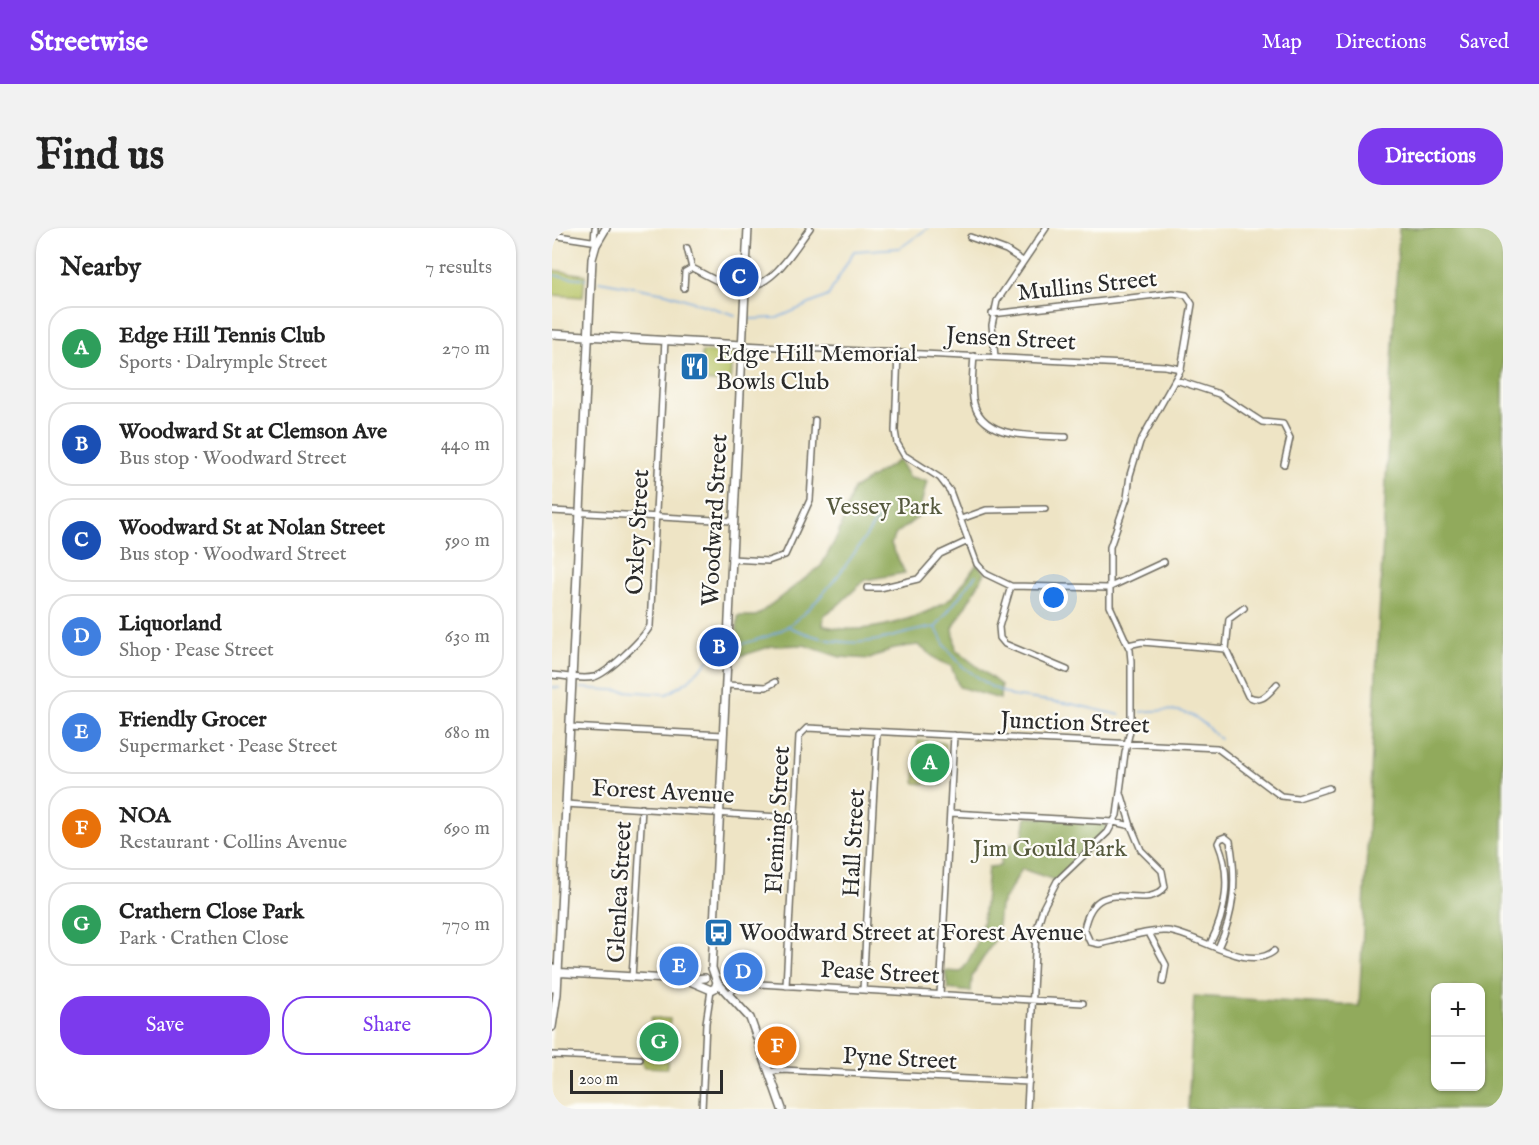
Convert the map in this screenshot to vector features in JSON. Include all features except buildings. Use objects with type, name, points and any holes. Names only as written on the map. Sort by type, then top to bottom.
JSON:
[{"type":"street","points":[[552,988],[558,939],[595,228]]},
{"type":"street","points":[[596,241],[606,228]]},
{"type":"street","name":"Woodward Street","points":[[705,980],[711,957],[748,228]]},
{"type":"street","points":[[692,268],[730,285],[745,288],[773,274],[810,228]]},
{"type":"street","points":[[995,357],[992,314],[1005,286],[1046,228]]},
{"type":"street","points":[[552,235],[596,241]]},
{"type":"street","points":[[970,237],[1006,250],[1023,261]]},
{"type":"street","points":[[687,248],[692,268]]},
{"type":"street","points":[[684,288],[686,272],[692,268]]},
{"type":"street","name":"Mullins Street","points":[[992,314],[1173,294],[1186,295],[1192,304],[1181,369]]},
{"type":"street","name":"Jensen Street","points":[[552,334],[1165,366],[1181,369]]},
{"type":"street","name":"Oxley Street","points":[[552,675],[599,675],[646,633],[651,619],[665,340]]},
{"type":"street","points":[[898,352],[894,431],[897,443],[909,460],[945,484],[961,519],[977,564],[986,574],[1011,586],[1108,588],[1164,562]]},
{"type":"street","points":[[974,356],[973,401],[980,414],[990,425],[1009,433],[1066,436]]},
{"type":"street","points":[[1027,1109],[1036,932],[1043,908],[1057,881],[1108,832],[1114,822],[1122,795],[1131,715],[1131,660],[1128,645],[1110,606],[1108,588],[1110,547],[1127,498],[1130,475],[1140,442],[1181,369]]},
{"type":"street","points":[[1176,380],[1219,394],[1262,422],[1283,424],[1288,429],[1290,438],[1284,464]]},
{"type":"street","points":[[731,559],[768,561],[785,555],[810,500],[814,420]]},
{"type":"street","points":[[961,519],[986,510],[1045,509]]},
{"type":"street","points":[[552,511],[733,522]]},
{"type":"street","points":[[867,588],[880,588],[918,579],[939,554],[968,541]]},
{"type":"street","points":[[1011,586],[999,627],[1000,638],[1005,644],[1067,670]]},
{"type":"street","points":[[1244,608],[1229,619],[1226,649],[1248,696],[1255,700],[1263,698],[1277,684]]},
{"type":"street","points":[[1128,645],[1142,642],[1226,649]]},
{"type":"street","points":[[726,685],[766,687],[775,682]]},
{"type":"street","points":[[569,727],[723,735]]},
{"type":"street","name":"Junction Street","points":[[802,730],[811,727],[877,733],[1217,748],[1273,792],[1289,798],[1329,788]]},
{"type":"street","name":"Fleming Street","points":[[786,986],[799,736],[802,730]]},
{"type":"street","name":"Hall Street","points":[[863,990],[877,733]]},
{"type":"street","points":[[940,995],[954,735]]},
{"type":"street","points":[[1122,795],[1131,826],[1142,850],[1162,871],[1165,887],[1155,895],[1100,899],[1089,912],[1084,933],[1087,940],[1099,945],[1149,933],[1172,932],[1210,944],[1234,955],[1267,956],[1274,951]]},
{"type":"street","name":"Forest Avenue","points":[[565,804],[795,818]]},
{"type":"street","name":"Glenlea Street","points":[[633,978],[642,808]]},
{"type":"street","points":[[950,813],[1114,822],[1131,826]]},
{"type":"street","points":[[1210,944],[1217,930],[1224,903],[1224,860],[1218,843],[1225,837],[1230,841],[1233,854],[1234,890],[1228,925],[1218,948]]},
{"type":"street","points":[[1149,933],[1166,965],[1163,982]]},
{"type":"street","name":"Woodward Street","points":[[711,957],[716,980]]},
{"type":"street","points":[[554,974],[716,980],[750,1018],[782,1109]]},
{"type":"street","points":[[552,1027],[554,974]]},
{"type":"street","points":[[705,980],[712,990],[729,993]]},
{"type":"street","points":[[702,1109],[706,1023],[716,980]]},
{"type":"street","name":"Pease Street","points":[[729,993],[743,983],[1083,1003]]},
{"type":"street","points":[[552,1056],[640,1059]]},
{"type":"street","name":"Pyne Street","points":[[769,1072],[782,1070],[1029,1082]]},
{"type":"green space","points":[[1399,228],[1503,228],[1503,1109],[1188,1109],[1194,996],[1359,1006]]},
{"type":"green space","points":[[552,270],[585,275],[583,297],[552,295]]},
{"type":"green space","points":[[702,352],[732,353],[730,383],[701,381]]},
{"type":"green space","name":"Vessey Park","points":[[899,460],[909,478],[927,481],[918,517],[896,534],[891,544],[905,573],[865,580],[835,608],[824,615],[823,625],[852,629],[868,628],[917,616],[949,599],[977,564],[985,573],[953,628],[956,650],[1001,685],[1000,699],[959,687],[951,666],[939,661],[918,645],[894,648],[870,659],[840,657],[804,645],[772,646],[735,658],[738,616],[756,616],[821,566],[838,535],[853,489]]},
{"type":"green space","points":[[918,741],[945,743],[942,785],[915,783]]},
{"type":"green space","name":"Jim Gould Park","points":[[1026,817],[1104,821],[1108,832],[1057,881],[1022,869],[1000,906],[997,936],[972,976],[971,992],[948,989],[945,971],[961,972],[980,934],[985,909],[988,867],[1000,866],[1002,847],[1022,841]]},
{"type":"green space","points":[[651,1018],[670,1019],[667,1068],[645,1067],[640,1059],[649,1044]]},
{"type":"waterway","points":[[749,319],[777,318],[828,296],[854,251],[900,248],[928,228]]},
{"type":"waterway","points":[[552,275],[586,279]]},
{"type":"waterway","points":[[599,281],[666,293],[735,315]]},
{"type":"waterway","points":[[736,646],[780,631],[810,608],[838,576],[884,509]]},
{"type":"waterway","points":[[787,626],[839,642],[880,640],[936,627],[976,575]]},
{"type":"waterway","points":[[936,628],[945,646],[962,666],[990,686],[1012,696],[1072,704],[1120,715]]},
{"type":"waterway","points":[[581,688],[667,694],[688,681],[717,652]]},
{"type":"waterway","points":[[552,687],[560,688]]},
{"type":"waterway","points":[[1140,712],[1166,710],[1184,712],[1201,721],[1220,739]]},
{"type":"place","name":"Woodward St at Nolan Street","points":[[739,277]]},
{"type":"place","name":"Edge Hill Memorial Bowls Club","points":[[695,367]]},
{"type":"place","name":"Woodward St at Clemson Ave","points":[[719,647]]},
{"type":"place","name":"Edge Hill Tennis Club","points":[[930,763]]},
{"type":"place","name":"Woodward Street at Forest Avenue","points":[[718,932]]},
{"type":"place","name":"Friendly Grocer","points":[[679,966]]},
{"type":"place","name":"Liquorland","points":[[743,972]]},
{"type":"place","name":"Crathern Close Park","points":[[659,1042]]},
{"type":"place","name":"NOA","points":[[777,1046]]}]
